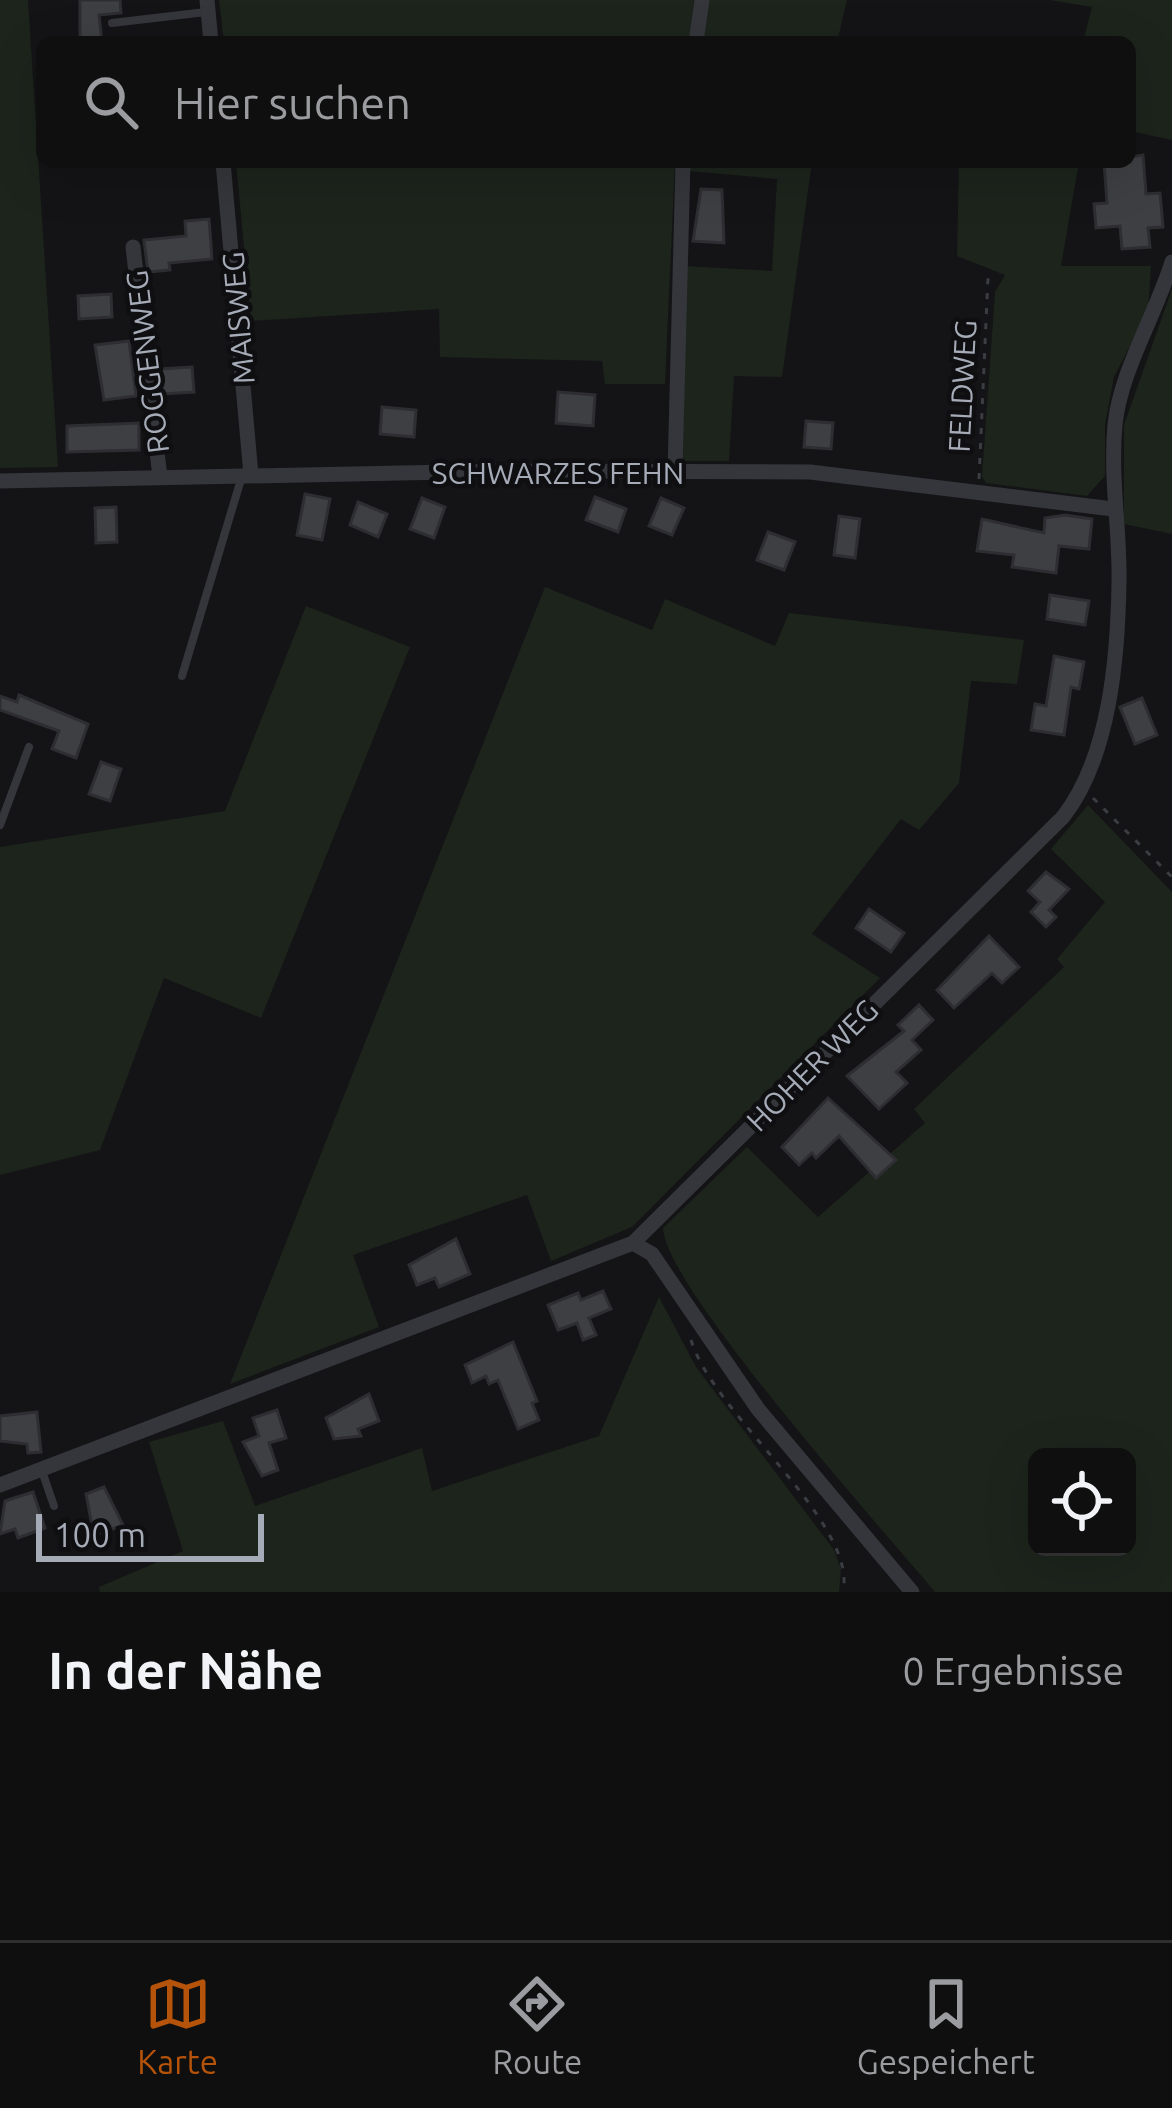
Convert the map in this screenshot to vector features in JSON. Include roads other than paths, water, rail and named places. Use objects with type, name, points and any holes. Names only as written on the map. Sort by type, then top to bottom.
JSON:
[{"type":"street","points":[[697,36],[701,0]]},
{"type":"street","points":[[207,6],[210,36]]},
{"type":"street","name":"MAISWEG","points":[[223,168],[246,475]]},
{"type":"street","points":[[676,473],[683,168]]},
{"type":"street","name":"ROGGENWEG","points":[[133,247],[160,477]]},
{"type":"street","points":[[1113,509],[1115,422],[1172,262]]},
{"type":"street","name":"SCHWARZES FEHN","points":[[0,481],[811,472],[1113,509]]},
{"type":"street","name":"HOHER WEG","points":[[0,1485],[633,1243],[1085,789],[1112,660],[1120,579],[1113,509]]},
{"type":"street","points":[[633,1243],[652,1254],[813,1480],[912,1592]]},
{"type":"lane","points":[[112,23],[207,6]]},
{"type":"lane","points":[[182,676],[246,475]]},
{"type":"lane","points":[[0,825],[29,747]]},
{"type":"lane","points":[[41,1469],[54,1506]]}]
